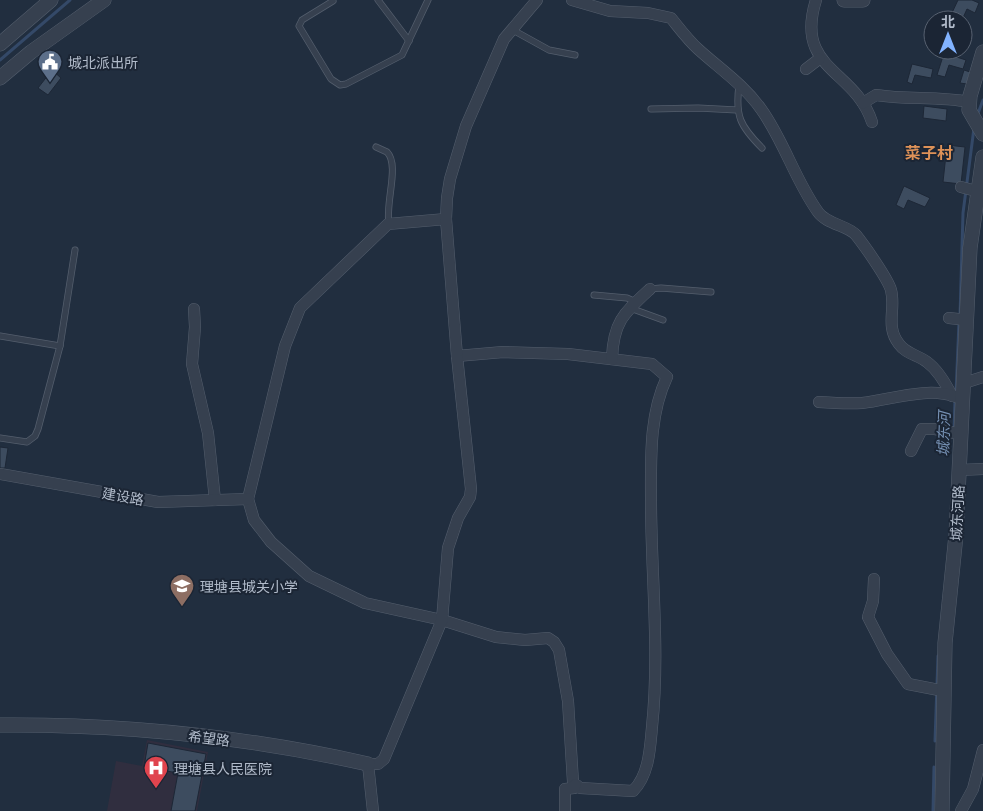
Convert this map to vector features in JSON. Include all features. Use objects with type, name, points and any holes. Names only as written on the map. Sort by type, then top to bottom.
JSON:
[{"type":"street","points":[[0,44],[51,0]]},
{"type":"street","points":[[0,78],[31,52],[104,0]]},
{"type":"street","points":[[373,811],[368,764],[378,764],[384,759],[442,620],[448,548],[458,518],[470,497],[471,490],[457,356],[446,218],[450,179],[466,126],[511,29],[537,0]]},
{"type":"street","points":[[572,0],[610,11],[648,13],[671,18],[687,38],[753,99],[766,117],[819,214],[840,228],[855,233],[886,278],[891,289],[893,304],[891,332],[899,345],[912,356],[927,362],[944,380],[957,398]]},
{"type":"street","points":[[816,0],[810,20],[813,43],[819,59],[863,103],[872,122]]},
{"type":"street","points":[[844,0],[863,0]]},
{"type":"street","points":[[983,52],[969,102],[969,110],[983,134]]},
{"type":"street","points":[[806,69],[819,59]]},
{"type":"street","points":[[863,103],[876,95],[894,98],[920,96],[969,102]]},
{"type":"street","name":"城东河路","points":[[942,811],[938,690],[946,643],[956,534],[959,470],[955,433],[957,398],[964,383],[970,248],[969,189],[983,157]]},
{"type":"street","points":[[446,218],[389,224],[300,308],[284,346],[248,499],[254,520],[271,542],[309,576],[364,603],[442,620],[496,637],[526,640],[548,638],[557,645],[568,701],[572,779],[575,785]]},
{"type":"street","points":[[612,359],[617,325],[652,285]]},
{"type":"street","points":[[194,309],[195,327],[192,364],[208,433],[215,500]]},
{"type":"street","points":[[949,318],[966,320]]},
{"type":"street","points":[[457,356],[526,352],[612,359],[652,364],[667,376],[656,410],[651,468],[656,661],[654,714],[647,765],[634,791],[616,792],[575,785]]},
{"type":"street","points":[[964,383],[983,377]]},
{"type":"street","points":[[819,402],[864,402],[892,396],[957,398]]},
{"type":"street","points":[[911,451],[922,429],[955,433]]},
{"type":"street","points":[[959,470],[983,469]]},
{"type":"street","name":"建设路","points":[[0,474],[158,502],[248,499]]},
{"type":"street","points":[[874,579],[873,601],[868,617],[887,654],[908,684],[938,690]]},
{"type":"street","name":"希望路","points":[[0,726],[70,725],[114,728],[248,742],[368,764]]},
{"type":"street","points":[[961,811],[973,789],[983,750]]},
{"type":"street","points":[[565,811],[565,789],[574,788],[575,785]]},
{"type":"lane","points":[[378,0],[409,42]]},
{"type":"lane","points":[[333,1],[302,20],[299,26],[331,79],[337,84],[346,84],[398,59],[409,42],[428,0]]},
{"type":"lane","points":[[511,29],[549,50],[575,55]]},
{"type":"lane","points":[[738,85],[737,110],[745,128],[762,148]]},
{"type":"lane","points":[[651,109],[698,108],[737,110]]},
{"type":"lane","points":[[376,147],[387,152],[393,164],[387,210],[389,224]]},
{"type":"lane","points":[[0,438],[22,443],[35,436],[60,346],[74,250]]},
{"type":"lane","points":[[652,285],[661,288],[711,292]]},
{"type":"lane","points":[[594,295],[627,298],[633,305],[663,320]]},
{"type":"lane","points":[[0,336],[60,346]]},
{"type":"shaded area","name":"理塘县人民医院","points":[[147,740],[208,752],[197,811],[107,811],[116,761],[142,766]]},
{"type":"building","points":[[958,0],[972,0],[979,3],[975,13],[973,10],[967,9],[953,10]]},
{"type":"building","points":[[942,60],[966,60],[963,69],[949,65],[945,77],[937,75]]},
{"type":"building","points":[[912,64],[933,69],[931,78],[915,75],[912,84],[907,82]]},
{"type":"building","name":"城北派出所","points":[[52,70],[61,78],[48,95],[38,88]]},
{"type":"building","points":[[964,70],[970,72],[967,84],[960,83]]},
{"type":"building","points":[[924,106],[947,109],[946,121],[923,118]]},
{"type":"building","points":[[947,145],[965,147],[961,184],[943,182]]},
{"type":"building","points":[[904,186],[930,198],[925,207],[908,200],[904,209],[896,205]]},
{"type":"building","points":[[0,447],[8,448],[5,468],[0,468]]},
{"type":"building","points":[[148,743],[206,754],[195,811],[171,811],[178,773],[144,767]]},
{"type":"waterway","points":[[0,60],[70,0]]},
{"type":"waterway","name":"城东河","points":[[977,116],[983,100]]},
{"type":"waterway","name":"城东河","points":[[960,316],[963,213],[974,128]]},
{"type":"waterway","name":"城东河","points":[[956,393],[959,322]]},
{"type":"waterway","name":"城东河","points":[[954,431],[955,400]]},
{"type":"waterway","name":"城东河","points":[[935,741],[938,656]]},
{"type":"waterway","name":"城东河","points":[[933,811],[934,767]]},
{"type":"place","name":"城北派出所","points":[[50,83]]},
{"type":"place","name":"理塘县城关小学","points":[[182,607]]},
{"type":"place","name":"理塘县人民医院","points":[[156,789]]},
{"type":"district","name":"菜子村","points":[[929,152]]}]
